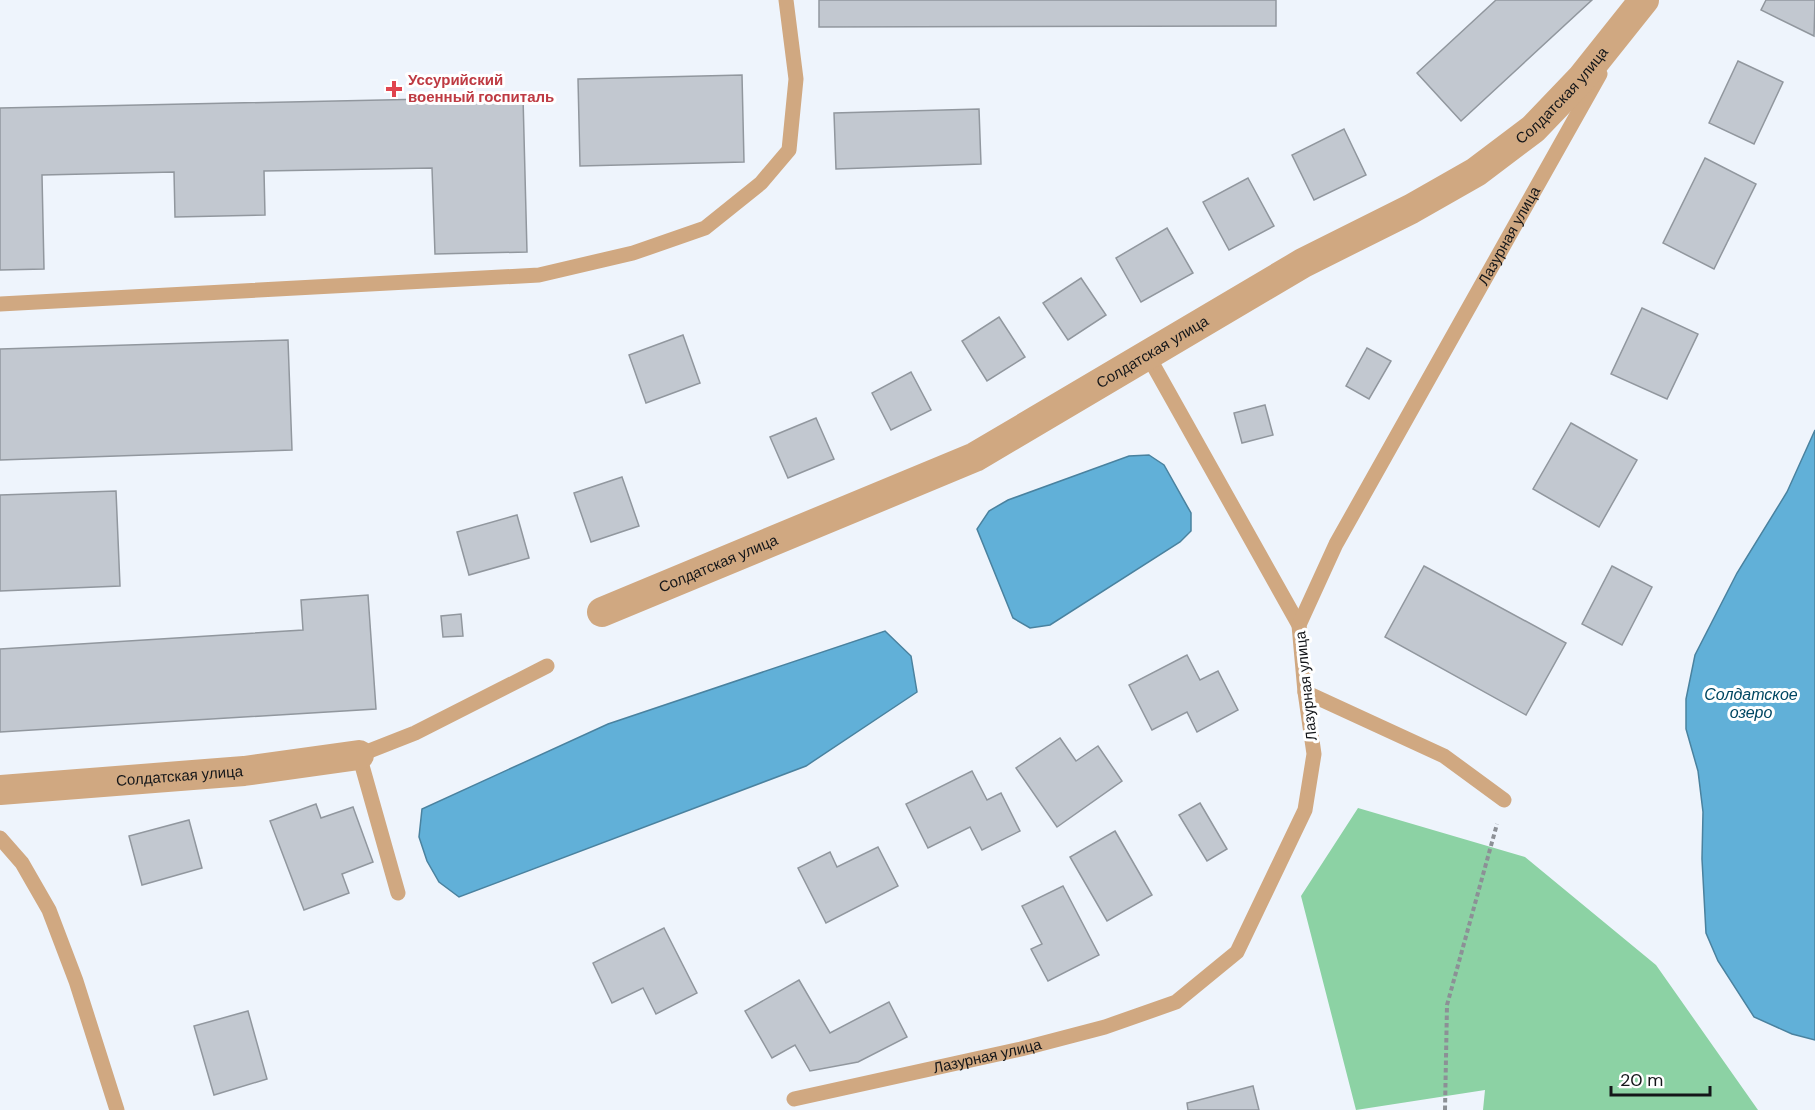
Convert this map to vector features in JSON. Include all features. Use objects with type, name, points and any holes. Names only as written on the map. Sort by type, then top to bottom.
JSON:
[{"type":"street","name":"Солдатская улица","points":[[602,612],[975,457],[1303,263],[1411,209],[1476,172],[1533,129],[1581,79],[1638,8]]},
{"type":"street","name":"Солдатская улица","points":[[0,790],[244,771],[359,755]]},
{"type":"lane","points":[[0,304],[538,275],[633,253],[705,228],[760,183],[789,150],[796,79],[786,0]]},
{"type":"lane","name":"Лазурная улица","points":[[794,1099],[1021,1049],[1106,1027],[1176,1002],[1237,952],[1305,810],[1314,754],[1299,625],[1336,544],[1638,8]]},
{"type":"lane","points":[[1148,354],[1299,625]]},
{"type":"lane","points":[[398,893],[359,755],[415,733],[548,666]]},
{"type":"lane","points":[[1305,692],[1444,756],[1504,800]]},
{"type":"lane","points":[[0,838],[22,863],[49,910],[76,981],[117,1110]]},
{"type":"path","points":[[1445,1110],[1447,1005],[1504,800]]},
{"type":"green space","points":[[1358,808],[1525,857],[1656,965],[1758,1110],[1483,1110],[1485,1090],[1356,1110],[1301,896]]},
{"type":"water","name":"Солдатское озеро","points":[[1815,430],[1815,1040],[1792,1034],[1754,1017],[1718,961],[1706,933],[1702,859],[1703,812],[1698,771],[1686,729],[1686,699],[1695,655],[1737,573],[1787,492]]},
{"type":"water","points":[[1149,455],[1164,465],[1191,513],[1191,531],[1180,542],[1050,625],[1030,628],[1013,618],[977,529],[989,511],[1008,500],[1129,456]]},
{"type":"water","points":[[885,631],[911,656],[917,692],[806,766],[459,897],[439,882],[427,861],[419,837],[422,809],[608,724]]},
{"type":"building","points":[[819,0],[1276,0],[1276,26],[819,27]]},
{"type":"building","points":[[1496,0],[1592,0],[1461,121],[1417,73]]},
{"type":"building","points":[[1766,0],[1815,0],[1814,36],[1761,10]]},
{"type":"building","points":[[1738,61],[1783,82],[1754,144],[1709,123]]},
{"type":"building","points":[[742,75],[744,162],[580,166],[578,79]]},
{"type":"building","points":[[523,97],[527,252],[435,254],[432,168],[264,171],[265,215],[175,217],[174,172],[42,175],[44,269],[0,270],[0,108]]},
{"type":"building","points":[[979,109],[981,164],[836,169],[834,113]]},
{"type":"building","points":[[1344,129],[1366,175],[1314,200],[1292,155]]},
{"type":"building","points":[[1705,158],[1756,184],[1714,269],[1663,243]]},
{"type":"building","points":[[1248,178],[1274,226],[1229,250],[1203,202]]},
{"type":"building","points":[[1167,228],[1193,273],[1141,302],[1116,258]]},
{"type":"building","points":[[1081,278],[1106,315],[1068,340],[1043,303]]},
{"type":"building","points":[[1642,308],[1698,334],[1667,399],[1611,374]]},
{"type":"building","points":[[999,317],[1025,357],[987,381],[962,341]]},
{"type":"building","points":[[683,335],[700,383],[646,403],[629,355]]},
{"type":"building","points":[[288,340],[292,450],[0,460],[0,349]]},
{"type":"building","points":[[1367,348],[1391,361],[1369,399],[1346,386]]},
{"type":"building","points":[[911,372],[931,410],[891,430],[872,393]]},
{"type":"building","points":[[1265,405],[1273,435],[1242,443],[1234,413]]},
{"type":"building","points":[[816,418],[834,459],[788,478],[770,437]]},
{"type":"building","points":[[1571,423],[1637,460],[1599,527],[1533,489]]},
{"type":"building","points":[[622,477],[639,526],[591,542],[574,493]]},
{"type":"building","points":[[116,491],[120,586],[0,591],[0,495]]},
{"type":"building","points":[[517,515],[529,558],[469,575],[457,532]]},
{"type":"building","points":[[1424,566],[1566,643],[1526,715],[1385,637]]},
{"type":"building","points":[[1612,566],[1652,587],[1622,645],[1582,624]]},
{"type":"building","points":[[368,595],[376,709],[0,732],[0,649],[303,630],[301,600]]},
{"type":"building","points":[[461,614],[463,636],[443,637],[441,616]]},
{"type":"building","points":[[1187,655],[1200,680],[1218,671],[1238,710],[1197,732],[1187,712],[1152,730],[1129,685]]},
{"type":"building","points":[[1060,738],[1076,761],[1098,746],[1122,781],[1057,827],[1016,768]]},
{"type":"building","points":[[972,771],[987,800],[1001,793],[1020,831],[982,850],[970,827],[928,848],[906,804]]},
{"type":"building","points":[[1200,803],[1227,849],[1207,861],[1179,815]]},
{"type":"building","points":[[316,804],[321,818],[353,807],[373,862],[342,874],[349,893],[304,910],[270,821]]},
{"type":"building","points":[[189,820],[202,868],[142,885],[129,836]]},
{"type":"building","points":[[1115,831],[1152,895],[1107,921],[1070,857]]},
{"type":"building","points":[[878,847],[898,886],[826,923],[798,868],[830,852],[837,867]]},
{"type":"building","points":[[1063,886],[1099,955],[1048,981],[1031,949],[1042,944],[1022,906]]},
{"type":"building","points":[[664,928],[697,993],[656,1014],[643,988],[612,1003],[593,963]]},
{"type":"building","points":[[799,980],[830,1033],[889,1002],[907,1037],[858,1062],[810,1071],[795,1045],[772,1058],[745,1011]]},
{"type":"building","points":[[248,1011],[267,1079],[214,1095],[194,1026]]},
{"type":"building","points":[[1253,1086],[1259,1110],[1188,1110],[1187,1103]]},
{"type":"place","name":"Уссурийский военный госпиталь","points":[[394,89]]}]
